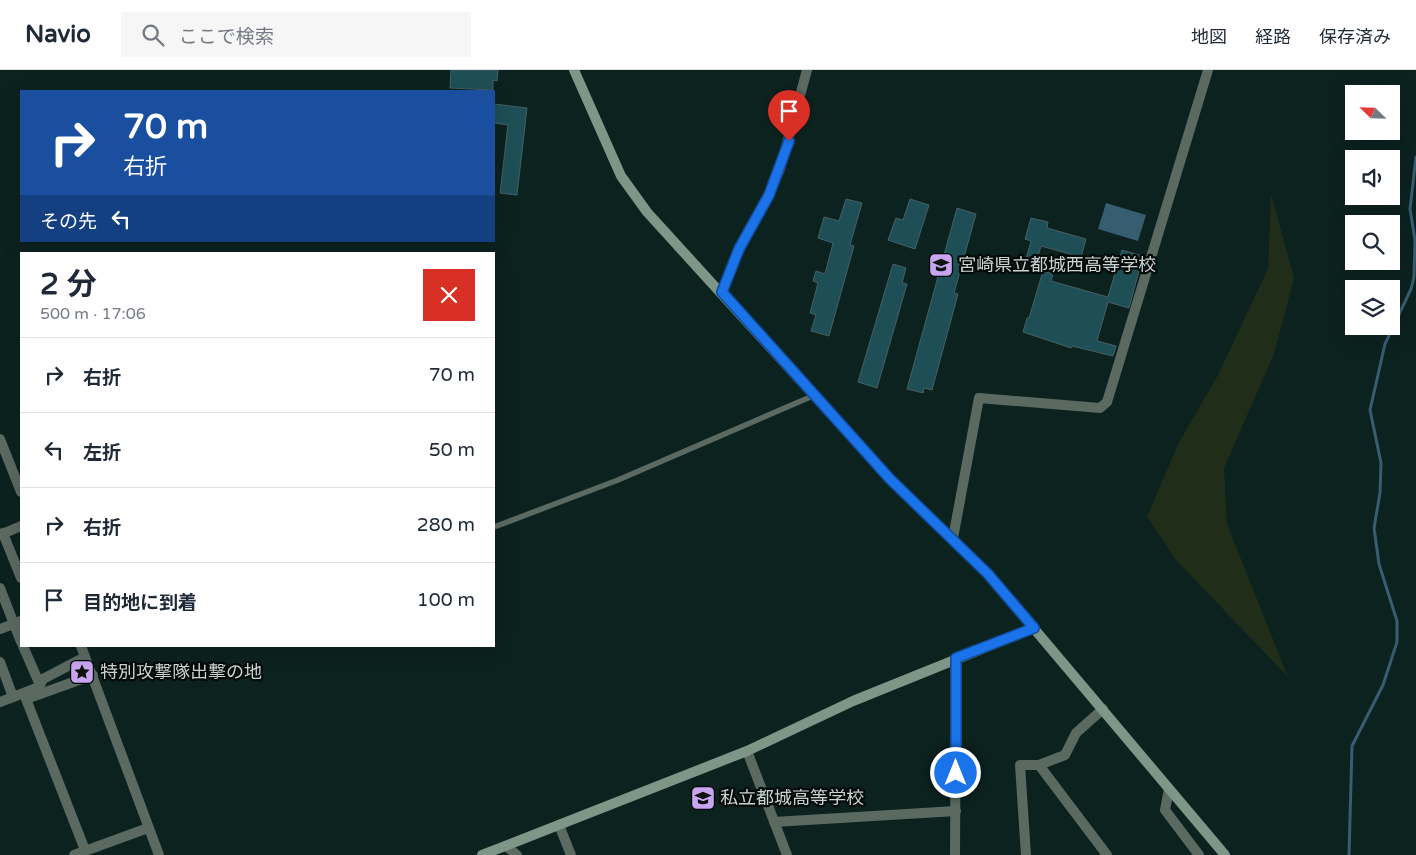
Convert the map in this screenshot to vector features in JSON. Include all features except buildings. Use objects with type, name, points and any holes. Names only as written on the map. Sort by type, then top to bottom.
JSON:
[{"type":"street","points":[[574,70],[621,176],[646,212],[722,292],[890,479],[988,574],[1225,855]]},
{"type":"street","points":[[722,292],[739,249],[769,195],[780,168],[807,70]]},
{"type":"street","points":[[953,538],[979,398],[1100,408],[1108,402],[1208,70]]},
{"type":"street","points":[[1,445],[20,490]]},
{"type":"street","points":[[20,526],[2,534],[20,576]]},
{"type":"street","points":[[0,588],[17,622],[20,637]]},
{"type":"street","points":[[0,629],[17,622]]},
{"type":"street","points":[[482,855],[747,751],[853,701],[1034,628]]},
{"type":"street","points":[[23,647],[40,685]]},
{"type":"street","points":[[81,647],[159,855]]},
{"type":"street","points":[[0,702],[40,685],[42,679],[86,657]]},
{"type":"street","points":[[955,855],[956,658]]},
{"type":"street","points":[[0,662],[13,697]]},
{"type":"street","points":[[0,709],[92,675]]},
{"type":"street","points":[[26,699],[85,850]]},
{"type":"street","points":[[1026,855],[1020,765],[1039,765],[1065,755],[1076,734],[1103,709]]},
{"type":"street","points":[[747,751],[786,855]]},
{"type":"street","points":[[1039,765],[1107,855]]},
{"type":"street","points":[[1169,789],[1164,810],[1199,855]]},
{"type":"street","points":[[774,822],[956,811]]},
{"type":"street","points":[[559,825],[571,855]]},
{"type":"street","points":[[74,855],[148,828]]},
{"type":"street","points":[[506,846],[517,855]]},
{"type":"lane","points":[[495,527],[618,480],[815,395]]},
{"type":"green space","points":[[1271,194],[1294,278],[1274,354],[1224,468],[1227,524],[1288,677],[1176,560],[1147,517],[1178,444],[1218,375],[1268,269]]},
{"type":"water","points":[[1106,203],[1146,215],[1138,241],[1098,229]]},
{"type":"waterway","points":[[1349,855],[1352,746],[1383,685],[1397,642],[1397,621],[1379,564],[1374,528],[1380,493],[1381,463],[1370,410],[1385,344],[1411,289],[1414,277],[1415,240],[1410,209],[1416,157]]},
{"type":"place","name":"宮崎県立都城西高等学校","points":[[941,265]]},
{"type":"place","name":"特別攻撃隊出撃の地","points":[[82,672]]},
{"type":"place","name":"私立都城高等学校","points":[[703,798]]},
{"type":"route","points":[[789,141],[769,195],[739,249],[722,292],[890,479],[988,574],[1034,628],[956,658],[956,773]]}]
